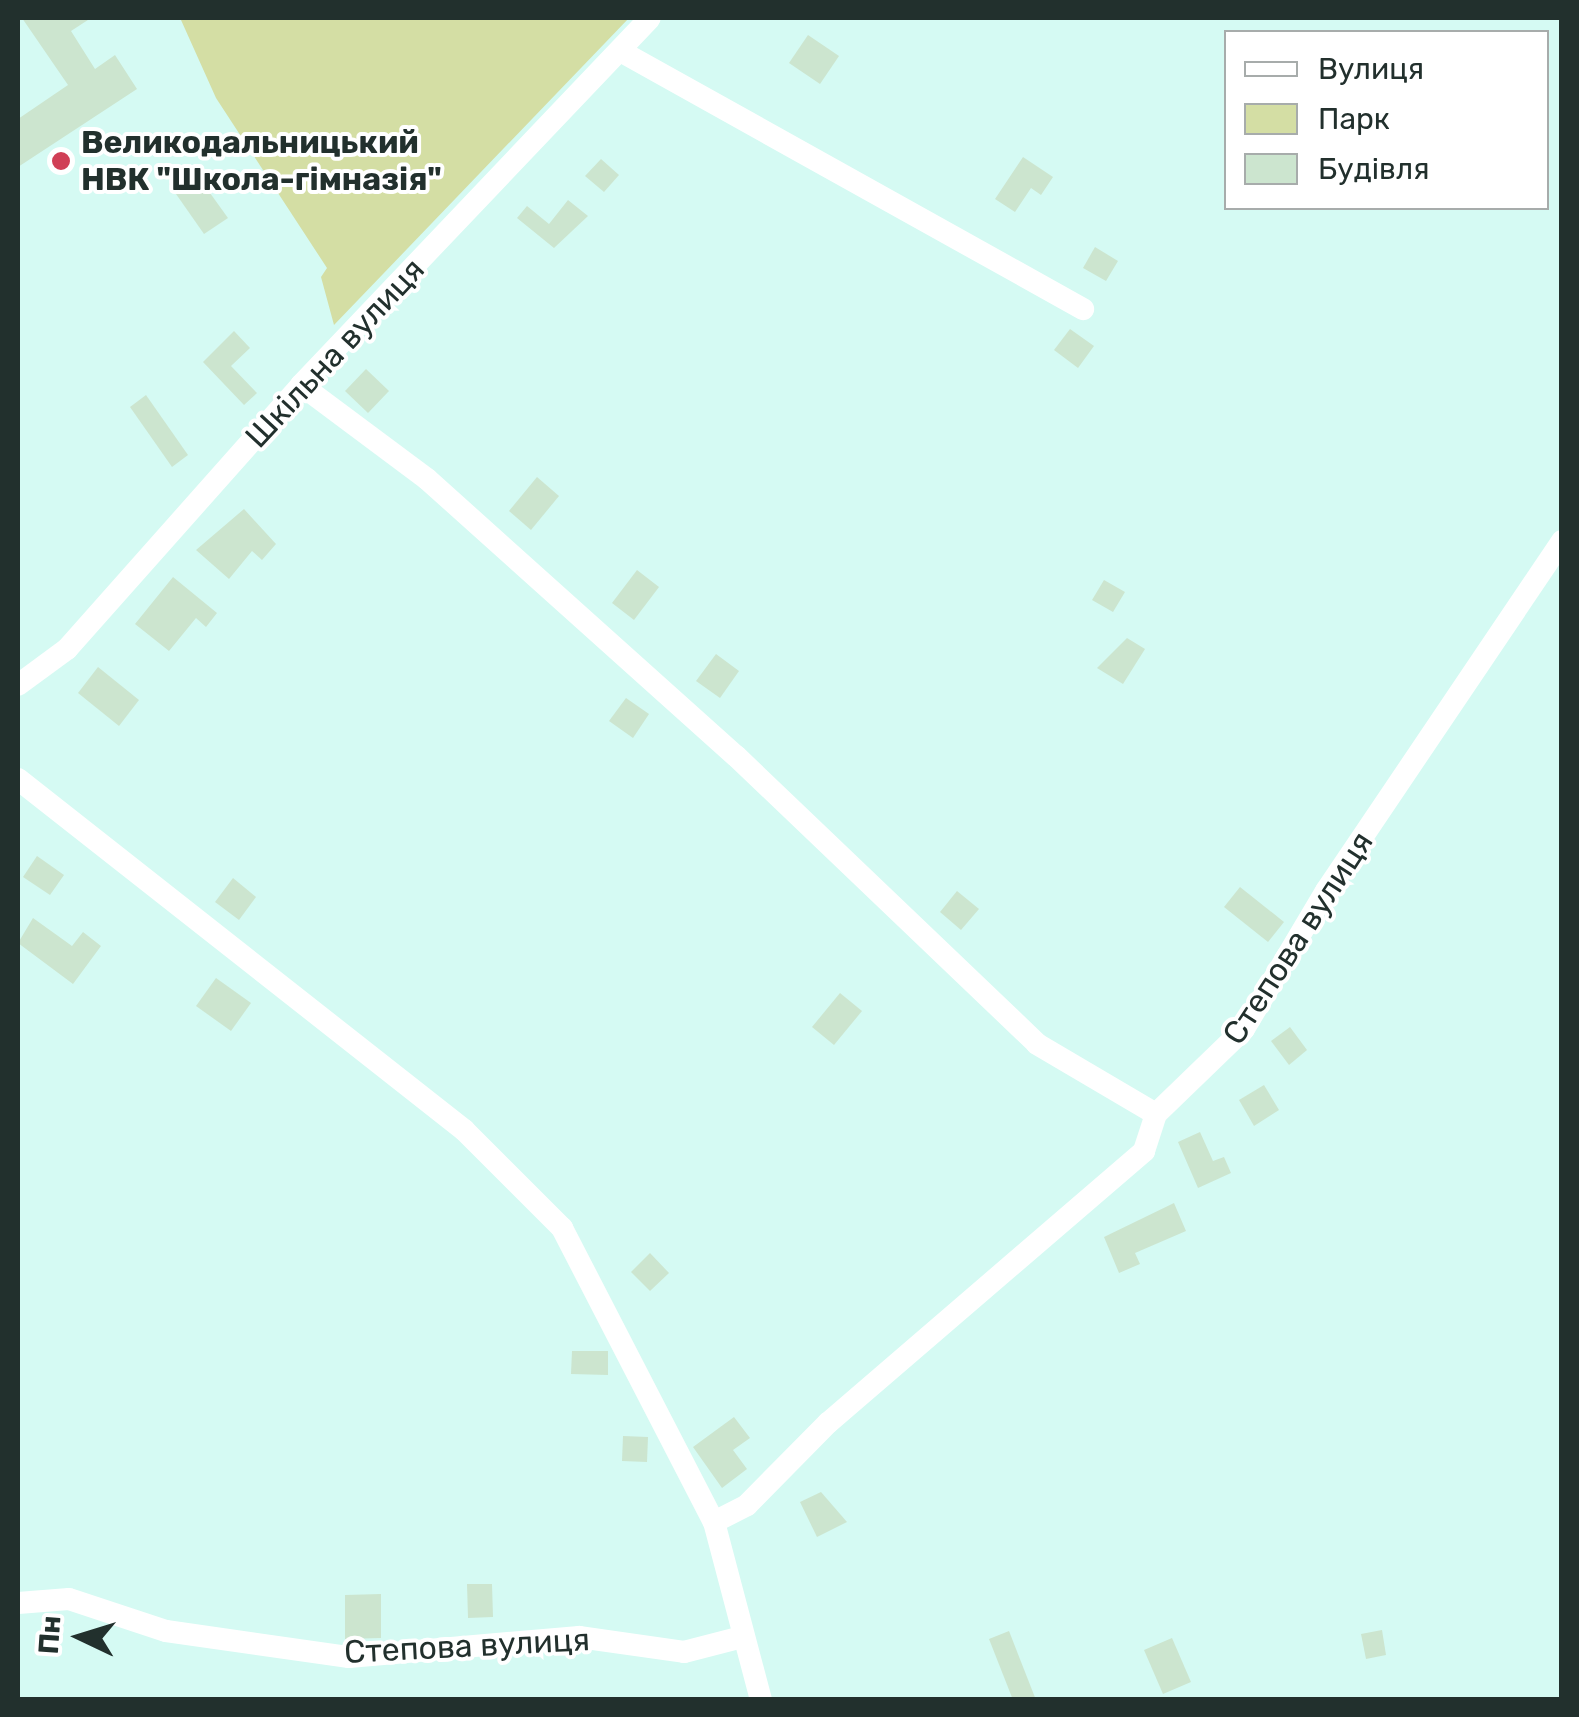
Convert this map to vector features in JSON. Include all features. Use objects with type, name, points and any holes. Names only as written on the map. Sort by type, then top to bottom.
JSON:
[{"type":"street","name":"Шкільна вулиця","points":[[18,686],[67,649],[301,385],[622,52],[650,18]]},
{"type":"street","points":[[622,52],[1083,309]]},
{"type":"street","points":[[301,385],[427,479],[736,756],[1037,1044],[1156,1114]]},
{"type":"street","name":"Степова вулиця","points":[[714,1522],[746,1505],[842,1410],[1144,1151],[1156,1114],[1244,1028],[1326,891],[1562,541]]},
{"type":"street","points":[[18,779],[359,1044],[540,1202],[596,1283],[714,1522],[761,1700]]},
{"type":"street","name":"Степова вулиця","points":[[18,1602],[70,1599],[166,1631],[349,1657],[579,1637],[694,1651],[742,1637]]},
{"type":"green space","points":[[629,18],[334,325],[321,277],[327,268],[216,98],[181,20]]},
{"type":"building","points":[[22,18],[91,18],[71,31],[95,69],[115,55],[137,89],[18,167],[18,119],[68,85]]},
{"type":"building","points":[[808,35],[839,56],[820,84],[789,63]]},
{"type":"building","points":[[1023,157],[1053,177],[1041,195],[1031,188],[1015,212],[995,199]]},
{"type":"building","points":[[601,159],[619,175],[604,192],[585,176]]},
{"type":"building","points":[[192,168],[228,218],[204,234],[169,184]]},
{"type":"building","points":[[568,200],[588,216],[554,248],[517,218],[527,206],[549,224]]},
{"type":"building","points":[[1095,247],[1118,261],[1106,281],[1083,268]]},
{"type":"building","points":[[1070,329],[1094,346],[1078,368],[1054,350]]},
{"type":"building","points":[[234,331],[250,348],[231,366],[257,393],[244,405],[203,362]]},
{"type":"building","points":[[366,369],[389,391],[368,413],[345,391]]},
{"type":"building","points":[[146,395],[188,455],[172,467],[130,407]]},
{"type":"building","points":[[537,477],[559,496],[531,530],[509,511]]},
{"type":"building","points":[[244,509],[276,544],[262,560],[252,551],[229,579],[196,550]]},
{"type":"building","points":[[637,570],[659,587],[634,620],[612,603]]},
{"type":"building","points":[[173,577],[217,613],[206,627],[196,618],[169,651],[135,624]]},
{"type":"building","points":[[1104,580],[1125,592],[1113,612],[1092,600]]},
{"type":"building","points":[[1127,638],[1145,649],[1123,684],[1097,668]]},
{"type":"building","points":[[716,654],[739,671],[720,698],[696,681]]},
{"type":"building","points":[[98,667],[139,700],[119,726],[78,693]]},
{"type":"building","points":[[626,698],[649,714],[633,738],[609,721]]},
{"type":"building","points":[[37,856],[64,875],[50,895],[23,877]]},
{"type":"building","points":[[233,878],[256,897],[239,920],[215,902]]},
{"type":"building","points":[[1240,887],[1284,922],[1268,942],[1224,907]]},
{"type":"building","points":[[957,891],[979,909],[961,930],[940,912]]},
{"type":"building","points":[[33,918],[72,946],[83,932],[101,946],[73,984],[18,943]]},
{"type":"building","points":[[216,978],[251,1003],[231,1031],[196,1006]]},
{"type":"building","points":[[840,993],[862,1011],[834,1045],[812,1027]]},
{"type":"building","points":[[1290,1027],[1307,1050],[1289,1065],[1271,1041]]},
{"type":"building","points":[[1264,1085],[1279,1110],[1254,1126],[1239,1100]]},
{"type":"building","points":[[1200,1132],[1213,1161],[1224,1157],[1231,1173],[1198,1188],[1178,1142]]},
{"type":"building","points":[[1174,1203],[1186,1231],[1135,1253],[1140,1264],[1119,1273],[1104,1237]]},
{"type":"building","points":[[650,1253],[669,1273],[650,1291],[631,1272]]},
{"type":"building","points":[[572,1351],[608,1351],[608,1375],[571,1374]]},
{"type":"building","points":[[734,1417],[750,1438],[733,1450],[747,1469],[722,1488],[693,1447]]},
{"type":"building","points":[[623,1436],[648,1437],[647,1462],[622,1461]]},
{"type":"building","points":[[821,1492],[847,1522],[817,1537],[800,1502]]},
{"type":"building","points":[[467,1584],[492,1584],[493,1617],[468,1618]]},
{"type":"building","points":[[381,1594],[381,1638],[345,1639],[345,1595]]},
{"type":"building","points":[[1382,1630],[1386,1655],[1366,1659],[1361,1634]]},
{"type":"building","points":[[1009,1631],[1036,1700],[1013,1700],[989,1639]]},
{"type":"building","points":[[1172,1638],[1191,1682],[1163,1694],[1144,1650]]},
{"type":"place","name":"Великодальницький НВК \"Школа-гімназія\"","points":[[61,161]]}]
